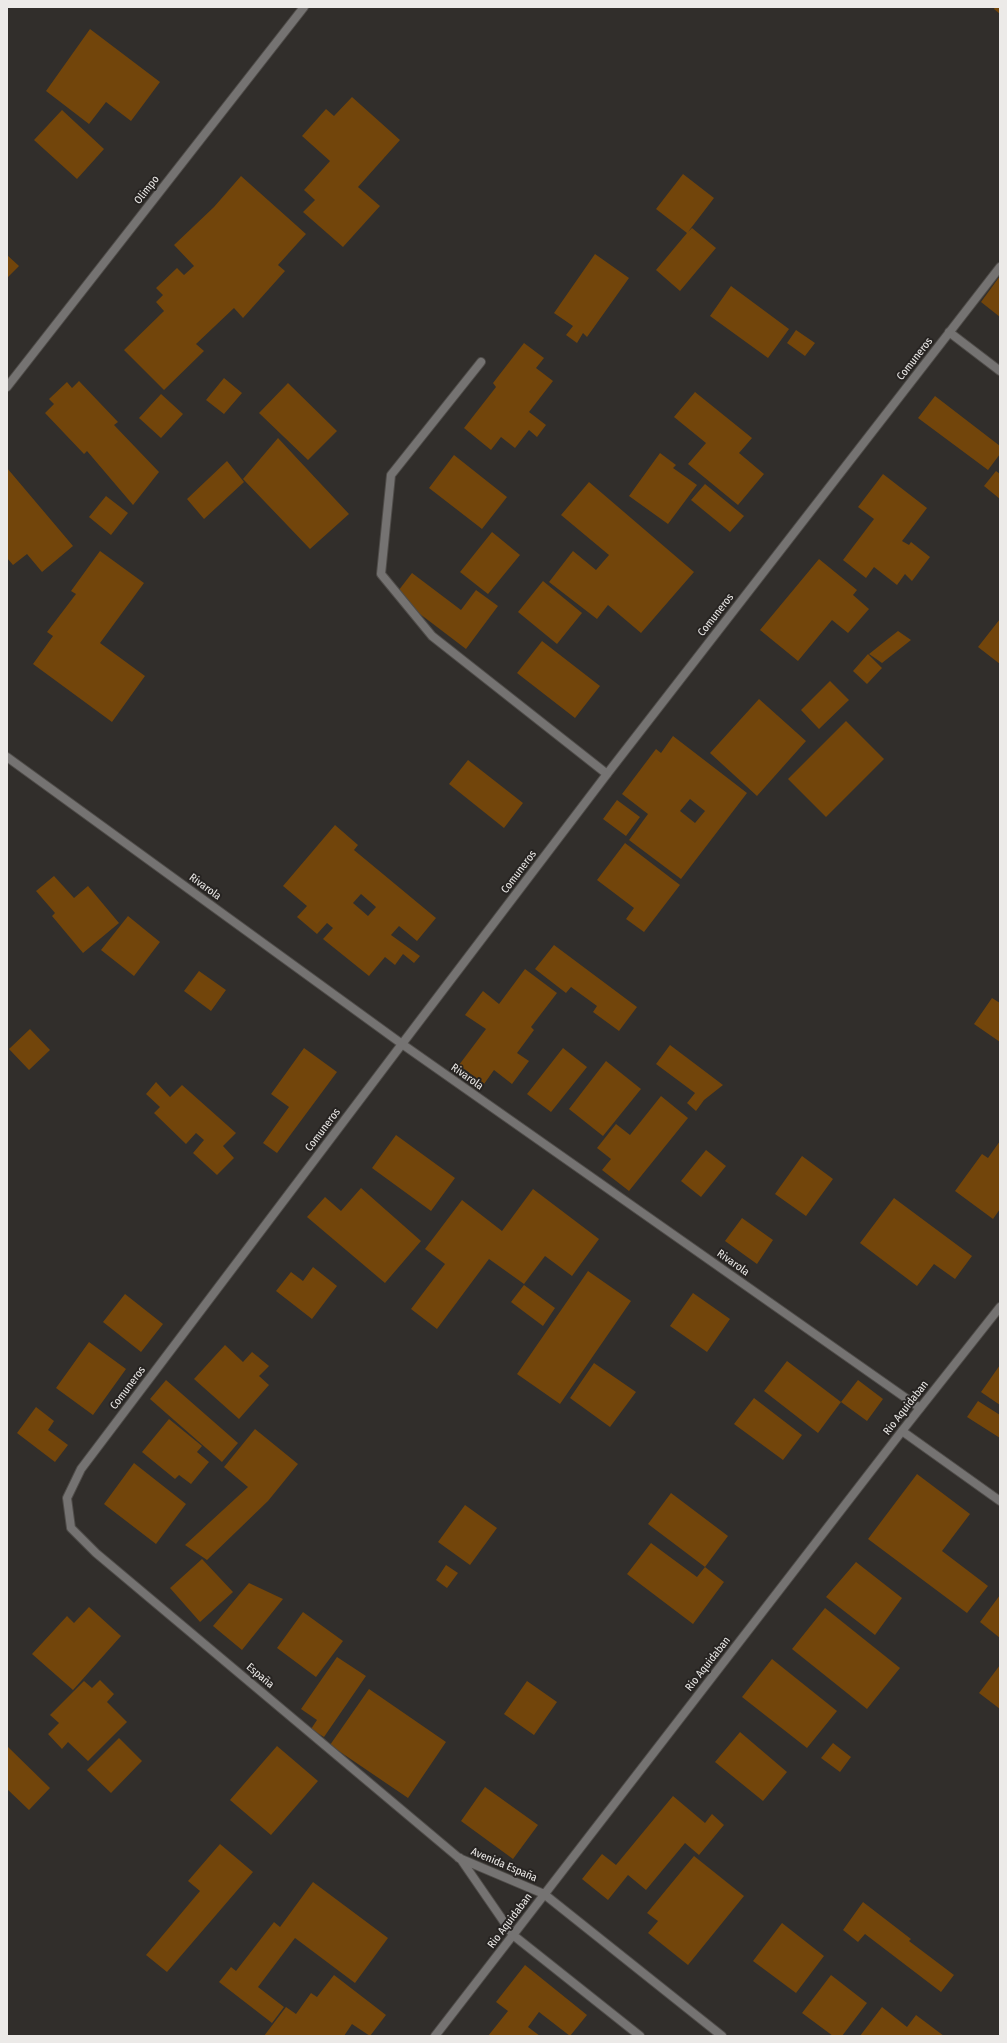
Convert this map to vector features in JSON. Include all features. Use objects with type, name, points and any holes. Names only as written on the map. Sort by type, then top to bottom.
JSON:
[{"type":"street","name":"Olimpo","points":[[7,387],[304,7]]},
{"type":"street","name":"Comuneros","points":[[67,1498],[81,1469],[402,1044],[607,774],[1000,267]]},
{"type":"street","points":[[950,332],[1000,372]]},
{"type":"street","points":[[482,362],[391,475],[381,574],[432,636],[607,774]]},
{"type":"street","name":"Rivarola","points":[[7,757],[402,1044],[920,1408]]},
{"type":"street","name":"Rio Aquidaban","points":[[435,2036],[902,1431],[1000,1307]]},
{"type":"street","points":[[902,1431],[1000,1501]]},
{"type":"street","name":"España","points":[[67,1498],[71,1528],[96,1553],[459,1858]]},
{"type":"street","name":"Avenida España","points":[[459,1858],[544,1894],[722,2036]]},
{"type":"street","name":"Avenida España","points":[[459,1858],[513,1935],[640,2036]]},
{"type":"building","points":[[995,7],[1000,7],[1000,14],[994,9]]},
{"type":"building","points":[[90,29],[160,82],[131,121],[106,102],[89,124],[46,91]]},
{"type":"building","points":[[352,97],[400,140],[358,187],[380,206],[343,247],[303,212],[315,200],[304,190],[330,161],[302,136],[326,109],[334,116]]},
{"type":"building","points":[[62,110],[104,149],[77,179],[34,140]]},
{"type":"building","points":[[683,174],[714,198],[688,232],[692,228],[716,248],[680,291],[656,270],[687,233],[656,209]]},
{"type":"building","points":[[241,176],[306,234],[278,265],[285,271],[243,318],[234,308],[196,344],[204,351],[164,390],[124,350],[164,311],[156,302],[163,295],[156,288],[177,268],[184,275],[194,266],[174,245],[214,207]]},
{"type":"building","points":[[595,254],[629,278],[587,337],[583,333],[577,343],[566,335],[573,326],[554,313]]},
{"type":"building","points":[[7,255],[19,266],[7,278]]},
{"type":"building","points":[[1000,276],[1000,317],[981,302]]},
{"type":"building","points":[[731,286],[789,329],[768,358],[710,316]]},
{"type":"building","points":[[796,330],[815,343],[805,356],[787,343]]},
{"type":"building","points":[[524,343],[544,358],[536,368],[553,381],[529,412],[546,425],[537,437],[529,430],[515,448],[501,437],[491,450],[464,428],[496,387],[493,383]]},
{"type":"building","points":[[224,378],[242,393],[224,414],[206,400]]},
{"type":"building","points":[[79,381],[118,422],[114,425],[159,472],[133,505],[87,451],[84,454],[45,413],[54,404],[49,399],[67,382],[72,388]]},
{"type":"building","points":[[288,383],[337,431],[308,460],[259,413]]},
{"type":"building","points":[[695,392],[752,438],[739,453],[764,474],[738,505],[688,464],[706,443],[674,417]]},
{"type":"building","points":[[161,394],[183,414],[161,438],[139,418]]},
{"type":"building","points":[[935,396],[1000,446],[1000,454],[988,470],[918,418]]},
{"type":"building","points":[[278,438],[349,514],[310,549],[243,479]]},
{"type":"building","points":[[660,453],[676,465],[673,468],[697,485],[668,524],[629,496]]},
{"type":"building","points":[[454,455],[507,497],[482,529],[429,488]]},
{"type":"building","points":[[227,461],[244,482],[204,519],[187,499]]},
{"type":"building","points":[[7,468],[73,546],[42,572],[27,554],[13,565],[7,558]]},
{"type":"building","points":[[996,471],[1000,474],[1000,499],[984,486]]},
{"type":"building","points":[[883,474],[927,508],[902,541],[909,545],[911,542],[930,557],[912,581],[905,574],[897,585],[874,567],[866,578],[843,560],[874,519],[858,507]]},
{"type":"building","points":[[589,482],[694,572],[641,633],[608,605],[597,619],[549,582],[573,551],[596,570],[609,555],[561,515]]},
{"type":"building","points":[[705,484],[744,516],[730,532],[691,500]]},
{"type":"building","points":[[106,496],[128,513],[111,535],[89,517]]},
{"type":"building","points":[[492,532],[520,555],[488,594],[460,572]]},
{"type":"building","points":[[100,551],[144,583],[100,643],[145,676],[112,722],[33,664],[53,636],[47,632],[76,594],[71,591]]},
{"type":"building","points":[[819,559],[857,590],[853,595],[869,609],[848,633],[832,620],[798,661],[760,630]]},
{"type":"building","points":[[412,573],[461,610],[476,590],[498,606],[466,649],[395,595]]},
{"type":"building","points":[[543,581],[582,613],[557,644],[518,612]]},
{"type":"building","points":[[1000,619],[1000,664],[978,647]]},
{"type":"building","points":[[898,631],[911,640],[882,663],[869,654]]},
{"type":"building","points":[[542,641],[600,686],[575,718],[517,673]]},
{"type":"building","points":[[868,654],[882,668],[867,684],[853,671]]},
{"type":"building","points":[[830,681],[849,700],[819,729],[801,710]]},
{"type":"building","points":[[759,699],[806,741],[757,796],[710,753]]},
{"type":"building","points":[[846,721],[884,759],[826,817],[788,779]]},
{"type":"building","points":[[673,736],[747,793],[681,879],[629,840],[648,814],[622,794],[656,749],[661,753]],"holes":[[[690,799],[705,811],[695,823],[680,811]]]},
{"type":"building","points":[[468,760],[523,803],[504,828],[449,784]]},
{"type":"building","points":[[617,800],[640,817],[626,836],[603,819]]},
{"type":"building","points":[[335,825],[358,845],[354,850],[436,918],[417,941],[399,926],[391,935],[420,956],[414,963],[403,954],[395,965],[385,957],[369,976],[323,939],[333,928],[327,923],[317,934],[297,917],[307,906],[283,886]],"holes":[[[361,894],[376,907],[368,916],[353,903]]]},
{"type":"building","points":[[625,843],[680,885],[644,932],[626,919],[634,908],[597,880]]},
{"type":"building","points":[[54,876],[74,898],[88,886],[119,923],[83,953],[52,916],[55,913],[36,891]]},
{"type":"building","points":[[128,916],[160,942],[134,976],[101,950]]},
{"type":"building","points":[[554,945],[637,1007],[619,1031],[593,1012],[597,1006],[571,987],[566,993],[535,969]]},
{"type":"building","points":[[525,969],[557,993],[531,1027],[534,1030],[517,1053],[529,1061],[512,1084],[494,1070],[484,1084],[459,1065],[486,1029],[465,1015],[483,991],[499,1004]]},
{"type":"building","points":[[199,971],[226,990],[211,1011],[184,991]]},
{"type":"building","points":[[992,998],[1000,1003],[1000,1042],[974,1024]]},
{"type":"building","points":[[30,1029],[50,1050],[29,1070],[9,1049]]},
{"type":"building","points":[[670,1045],[723,1085],[704,1100],[696,1111],[687,1103],[695,1093],[656,1064]]},
{"type":"building","points":[[304,1048],[337,1072],[277,1153],[263,1143],[289,1107],[271,1094]]},
{"type":"building","points":[[563,1048],[587,1067],[551,1112],[527,1094]]},
{"type":"building","points":[[606,1061],[641,1089],[603,1136],[569,1109]]},
{"type":"building","points":[[156,1082],[170,1097],[182,1085],[236,1133],[223,1146],[234,1158],[217,1175],[193,1153],[204,1140],[196,1133],[186,1144],[154,1113],[160,1107],[146,1094]]},
{"type":"building","points":[[661,1096],[688,1118],[629,1191],[602,1170],[611,1159],[597,1148],[616,1124],[630,1135]]},
{"type":"building","points":[[396,1135],[455,1178],[431,1211],[372,1168]]},
{"type":"building","points":[[1000,1141],[1000,1209],[993,1219],[955,1191],[982,1154],[988,1158]]},
{"type":"building","points":[[706,1150],[726,1166],[701,1197],[681,1181]]},
{"type":"building","points":[[802,1156],[833,1179],[806,1216],[775,1194]]},
{"type":"building","points":[[361,1188],[421,1241],[385,1283],[307,1217],[325,1197],[341,1211]]},
{"type":"building","points":[[533,1189],[599,1239],[572,1276],[545,1256],[524,1284],[489,1259],[437,1329],[411,1309],[445,1264],[425,1249],[462,1200],[502,1231]]},
{"type":"building","points":[[894,1198],[972,1256],[955,1279],[934,1264],[917,1286],[860,1243]]},
{"type":"building","points":[[742,1218],[773,1240],[757,1264],[725,1241]]},
{"type":"building","points":[[313,1267],[337,1286],[312,1319],[276,1291],[291,1272],[303,1281]]},
{"type":"building","points":[[588,1271],[631,1301],[560,1404],[517,1374]]},
{"type":"building","points":[[524,1285],[555,1308],[543,1326],[511,1302]]},
{"type":"building","points":[[693,1293],[730,1319],[707,1352],[670,1326]]},
{"type":"building","points":[[125,1294],[163,1324],[141,1352],[103,1322]]},
{"type":"building","points":[[89,1342],[126,1369],[93,1415],[56,1388]]},
{"type":"building","points":[[225,1345],[243,1362],[252,1352],[269,1366],[259,1376],[269,1385],[239,1419],[194,1379]]},
{"type":"building","points":[[787,1361],[841,1402],[818,1433],[764,1391]]},
{"type":"building","points":[[594,1363],[636,1392],[610,1427],[570,1398]]},
{"type":"building","points":[[1000,1365],[1000,1405],[981,1392]]},
{"type":"building","points":[[166,1380],[238,1443],[222,1462],[150,1399]]},
{"type":"building","points":[[858,1380],[883,1399],[867,1421],[841,1402]]},
{"type":"building","points":[[754,1398],[802,1435],[783,1460],[734,1424]]},
{"type":"building","points":[[978,1401],[1000,1415],[1000,1438],[967,1417]]},
{"type":"building","points":[[36,1407],[54,1421],[48,1430],[68,1445],[55,1462],[17,1433]]},
{"type":"building","points":[[169,1419],[202,1446],[197,1452],[209,1462],[191,1484],[179,1475],[175,1479],[142,1452]]},
{"type":"building","points":[[255,1429],[298,1464],[268,1501],[207,1560],[185,1545],[248,1487],[224,1467]]},
{"type":"building","points":[[134,1463],[186,1504],[156,1544],[104,1504]]},
{"type":"building","points":[[917,1474],[970,1514],[942,1551],[988,1586],[967,1613],[868,1539]]},
{"type":"building","points":[[671,1493],[728,1536],[705,1567],[648,1524]]},
{"type":"building","points":[[465,1505],[497,1528],[470,1565],[438,1542]]},
{"type":"building","points":[[651,1543],[697,1577],[705,1567],[724,1582],[693,1624],[627,1574]]},
{"type":"building","points":[[202,1559],[233,1592],[200,1622],[170,1588]]},
{"type":"building","points":[[856,1562],[902,1598],[875,1635],[826,1597]]},
{"type":"building","points":[[446,1565],[458,1573],[447,1588],[436,1580]]},
{"type":"building","points":[[249,1583],[283,1599],[242,1650],[213,1626]]},
{"type":"building","points":[[1000,1595],[1000,1638],[980,1622]]},
{"type":"building","points":[[89,1607],[121,1636],[73,1690],[32,1654],[67,1616],[74,1623]]},
{"type":"building","points":[[825,1608],[900,1668],[867,1709],[792,1649]]},
{"type":"building","points":[[303,1612],[343,1641],[316,1677],[277,1648]]},
{"type":"building","points":[[337,1657],[366,1676],[324,1737],[311,1729],[317,1720],[301,1709]]},
{"type":"building","points":[[772,1659],[837,1711],[807,1748],[742,1697]]},
{"type":"building","points":[[1000,1665],[1000,1709],[979,1693]]},
{"type":"building","points":[[100,1680],[114,1694],[107,1702],[127,1722],[88,1761],[68,1742],[62,1749],[48,1734],[59,1723],[50,1715],[84,1681],[92,1688]]},
{"type":"building","points":[[527,1681],[557,1702],[534,1735],[504,1714]]},
{"type":"building","points":[[369,1689],[446,1742],[408,1798],[330,1745]]},
{"type":"building","points":[[740,1732],[787,1772],[763,1801],[715,1762]]},
{"type":"building","points":[[119,1738],[142,1761],[111,1793],[87,1770]]},
{"type":"building","points":[[833,1743],[851,1757],[840,1772],[821,1758]]},
{"type":"building","points":[[7,1746],[50,1788],[29,1810],[7,1789]]},
{"type":"building","points":[[277,1746],[318,1781],[271,1835],[230,1800]]},
{"type":"building","points":[[485,1787],[538,1825],[513,1859],[461,1821]]},
{"type":"building","points":[[673,1796],[705,1823],[712,1814],[724,1825],[699,1855],[685,1843],[646,1890],[628,1875],[608,1900],[582,1879],[602,1854],[616,1865]]},
{"type":"building","points":[[220,1844],[253,1872],[167,1972],[146,1955],[200,1891],[188,1881]]},
{"type":"building","points":[[694,1856],[744,1896],[688,1965],[648,1933],[658,1921],[647,1913]]},
{"type":"building","points":[[313,1882],[388,1938],[355,1983],[295,1938],[258,1987],[284,2007],[272,2023],[219,1982],[231,1967],[236,1971],[274,1922],[280,1927]]},
{"type":"building","points":[[863,1902],[911,1939],[909,1941],[954,1975],[941,1992],[865,1934],[858,1942],[843,1930]]},
{"type":"building","points":[[782,1923],[824,1956],[796,1993],[753,1961]]},
{"type":"building","points":[[525,1965],[587,2015],[570,2036],[539,2012],[528,2027],[540,2036],[488,2036],[508,2011],[496,2002]]},
{"type":"building","points":[[334,1975],[386,2015],[370,2036],[352,2024],[344,2036],[264,2036],[286,2007],[296,2014],[311,1993],[317,1997]]},
{"type":"building","points":[[831,1975],[867,2003],[842,2036],[833,2036],[802,2013]]},
{"type":"building","points":[[882,2007],[907,2027],[916,2015],[944,2036],[860,2036]]}]
